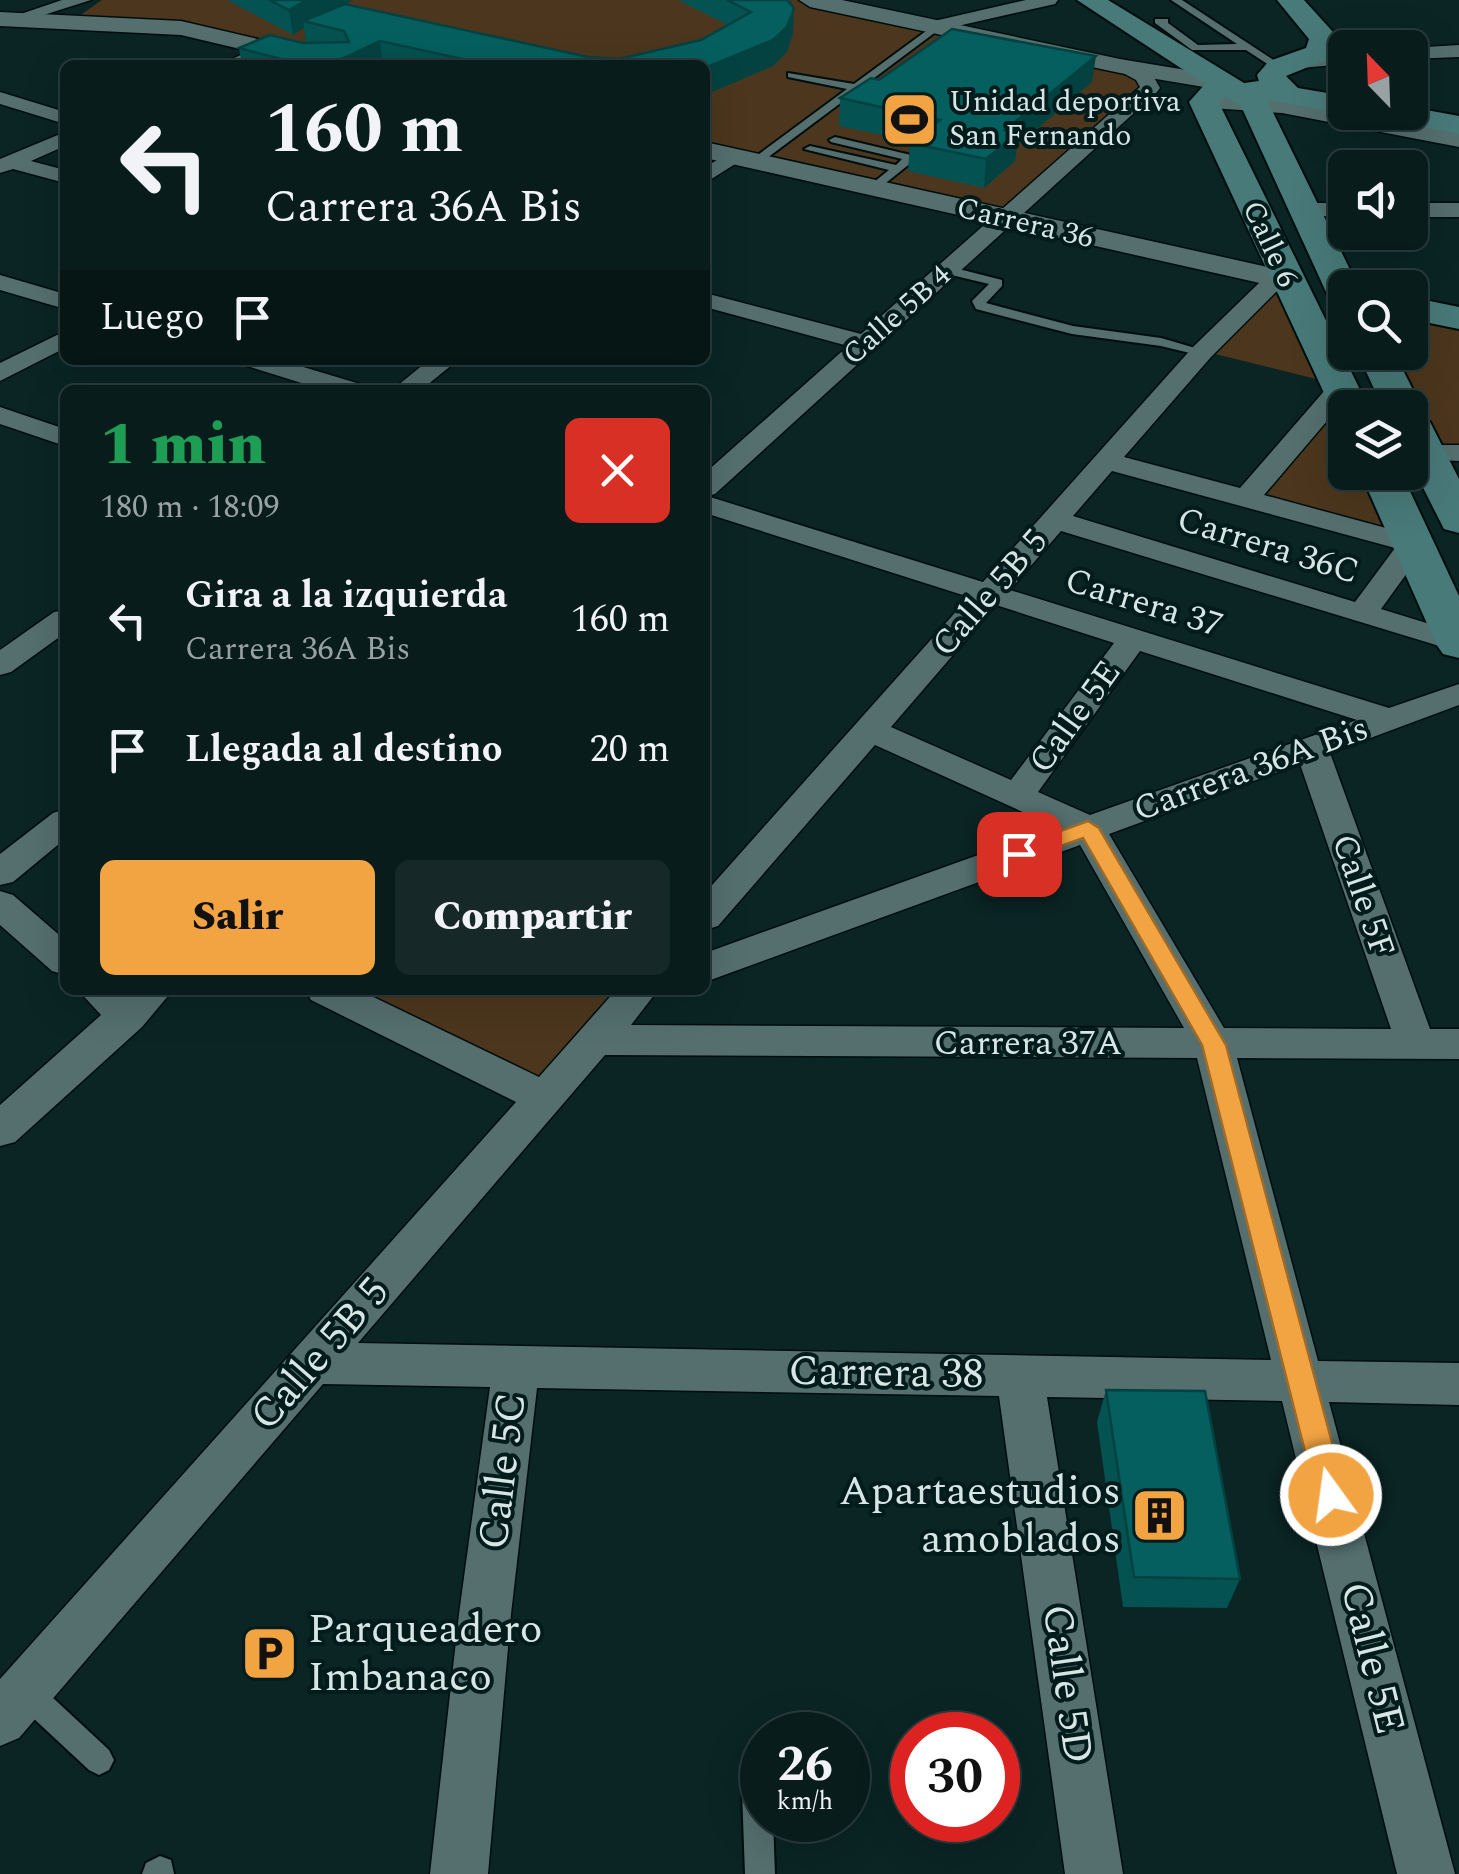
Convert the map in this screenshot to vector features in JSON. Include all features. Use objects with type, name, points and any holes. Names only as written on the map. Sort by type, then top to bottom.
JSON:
[{"type":"main road","points":[[1090,0],[1154,28],[1213,92],[1253,101]]},
{"type":"main road","points":[[1290,0],[1328,37]]},
{"type":"main road","points":[[1120,66],[1156,60],[1166,50],[1154,28]]},
{"type":"main road","points":[[1213,92],[1286,75],[1328,46]]},
{"type":"main road","points":[[1286,75],[1328,96]]},
{"type":"main road","name":"Calle 6","points":[[1213,92],[1286,280],[1342,390]]},
{"type":"main road","name":"Calle 6","points":[[1253,101],[1334,270]]},
{"type":"main road","points":[[1428,121],[1457,128]]},
{"type":"main road","name":"Carrera 36","points":[[1286,280],[1328,290]]},
{"type":"main road","points":[[1428,312],[1459,318]]},
{"type":"main road","points":[[1432,442],[1459,520]]},
{"type":"main road","points":[[1388,490],[1459,644]]},
{"type":"street","points":[[5,20],[50,0]]},
{"type":"street","points":[[5,20],[82,0]]},
{"type":"street","points":[[810,0],[1120,66],[1213,92]]},
{"type":"street","points":[[940,25],[1049,0]]},
{"type":"street","points":[[5,20],[181,28],[317,60]]},
{"type":"street","points":[[241,60],[267,48]]},
{"type":"street","points":[[1428,52],[1459,51]]},
{"type":"street","points":[[1286,75],[1328,63]]},
{"type":"street","name":"Calle 5B 4","points":[[710,484],[1150,88],[1144,76],[1120,66]]},
{"type":"street","points":[[0,98],[60,116]]},
{"type":"street","points":[[1253,101],[1457,128]]},
{"type":"street","points":[[6,164],[60,140]]},
{"type":"street","name":"Carrera 36","points":[[710,151],[1286,280]]},
{"type":"street","points":[[710,174],[744,159]]},
{"type":"street","points":[[6,164],[60,176]]},
{"type":"street","points":[[1307,210],[1328,210]]},
{"type":"street","points":[[1428,210],[1459,210]]},
{"type":"street","name":"Calle 5B 5","points":[[710,911],[1202,352],[1268,287],[1286,280]]},
{"type":"street","points":[[0,282],[60,300]]},
{"type":"street","points":[[710,301],[866,344]]},
{"type":"street","points":[[0,373],[60,341]]},
{"type":"street","points":[[269,365],[335,385]]},
{"type":"street","points":[[412,385],[439,365]]},
{"type":"street","points":[[0,415],[60,436]]},
{"type":"street","points":[[1246,499],[1328,416]]},
{"type":"street","points":[[1106,461],[1413,544],[1362,614]]},
{"type":"street","name":"Carrera 37","points":[[710,506],[1389,719]]},
{"type":"street","name":"Carrera 36C","points":[[1054,520],[1459,644]]},
{"type":"street","points":[[0,665],[60,623]]},
{"type":"street","name":"Calle 5E","points":[[1018,795],[1133,638]]},
{"type":"street","name":"Carrera 36A Bis","points":[[710,966],[1459,694]]},
{"type":"street","points":[[870,730],[1088,828]]},
{"type":"street","name":"Calle 5F","points":[[1311,748],[1416,1044]]},
{"type":"street","points":[[0,873],[60,825]]},
{"type":"street","name":"Calle 5E","points":[[1088,828],[1214,1045],[1426,1874]]},
{"type":"street","points":[[0,904],[60,958]]},
{"type":"street","points":[[113,995],[141,1004]]},
{"type":"street","points":[[335,995],[546,1098]]},
{"type":"street","name":"Calle 5B 5","points":[[12,1705],[636,995]]},
{"type":"street","points":[[0,1130],[141,1004]]},
{"type":"street","name":"Carrera 37A","points":[[597,1040],[1459,1044]]},
{"type":"street","name":"Carrera 38","points":[[312,1363],[1459,1384]]},
{"type":"street","name":"Calle 5C","points":[[458,1874],[516,1366]]},
{"type":"street","name":"Calle 5D","points":[[1020,1376],[1094,1874]]},
{"type":"lane","points":[[1176,0],[1286,75]]},
{"type":"lane","points":[[1186,18],[1201,17]]},
{"type":"lane","points":[[744,159],[940,25]]},
{"type":"lane","points":[[1154,28],[1196,48],[1248,47]]},
{"type":"lane","points":[[792,75],[854,87]]},
{"type":"lane","points":[[835,140],[912,158],[873,188]]},
{"type":"lane","points":[[810,150],[900,169]]},
{"type":"lane","points":[[947,270],[998,283],[978,301],[981,306],[1072,330],[1161,342],[1202,352]]},
{"type":"lane","points":[[12,1705],[99,1760]]},
{"type":"lane","points":[[759,1842],[760,1874]]},
{"type":"shaded area","name":"Unidad deportiva San Fernando","points":[[102,0],[810,0],[1120,66],[1147,80],[1004,219],[710,151],[710,60],[317,60],[181,28],[69,23]]},
{"type":"shaded area","points":[[1270,294],[1282,295],[1320,380],[1207,352]]},
{"type":"shaded area","points":[[1428,312],[1459,318],[1459,453],[1428,453],[1428,390],[1399,390],[1386,370],[1428,370]]},
{"type":"shaded area","points":[[1328,417],[1328,490],[1369,490],[1388,530],[1251,498]]},
{"type":"shaded area","points":[[335,995],[635,995],[546,1098]]},
{"type":"building","points":[[269,0],[307,0],[289,10]]},
{"type":"building","points":[[727,0],[787,0],[794,8],[787,27],[773,40],[710,66],[710,60],[467,60],[380,41],[340,60],[285,60],[239,48],[270,35],[303,43],[349,42],[344,31],[303,21],[345,4],[588,57],[619,59],[701,40],[751,12]]},
{"type":"building","points":[[952,29],[1096,56],[1005,130],[1018,133],[986,159],[910,143],[940,120],[840,98],[871,78],[879,80]]},
{"type":"building","name":"Apartaestudios amoblados","points":[[1106,1390],[1205,1391],[1240,1579],[1134,1577]]},
{"type":"place","name":"Unidad deportiva San Fernando","points":[[910,119]]},
{"type":"place","name":"Apartaestudios amoblados","points":[[1160,1515]]},
{"type":"place","name":"Parqueadero Imbanaco","points":[[269,1653]]},
{"type":"route","points":[[1019,854],[1088,828],[1214,1045],[1331,1495]]}]
